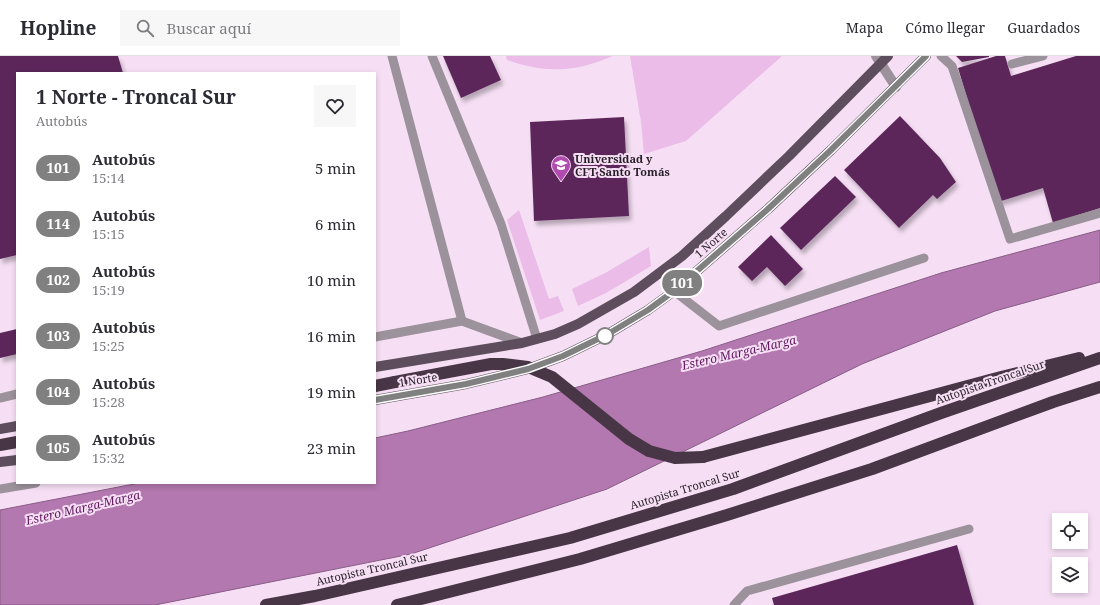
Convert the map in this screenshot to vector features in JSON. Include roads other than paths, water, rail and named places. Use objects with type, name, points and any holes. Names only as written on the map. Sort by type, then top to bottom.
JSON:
[{"type":"highway","points":[[376,386],[491,364],[528,367],[552,377],[629,439],[649,451],[676,458],[703,457],[1001,377],[1100,353]]},
{"type":"highway","name":"Autopista Troncal Sur","points":[[266,605],[315,596],[570,538],[732,489],[941,413],[1100,358]]},
{"type":"highway","points":[[397,605],[580,559],[727,515],[872,469],[1053,402],[1100,387]]},
{"type":"highway","points":[[0,445],[16,442]]},
{"type":"main road","name":"1 Norte","points":[[376,367],[522,343],[555,334],[578,324],[634,292],[682,256],[788,156],[878,60],[888,56]]},
{"type":"main road","name":"1 Norte","points":[[376,400],[466,384],[528,369],[563,356],[608,334],[648,310],[674,291],[768,209],[831,150],[926,56]]},
{"type":"main road","points":[[0,429],[16,426]]},
{"type":"main road","points":[[0,462],[16,460]]},
{"type":"street","points":[[878,60],[896,87]]},
{"type":"lane","points":[[392,56],[462,321]]},
{"type":"lane","points":[[432,56],[501,224],[537,339]]},
{"type":"lane","points":[[941,56],[952,66],[1010,239],[1100,213]]},
{"type":"lane","points":[[1012,64],[1043,56]]},
{"type":"lane","points":[[674,291],[719,326],[924,258]]},
{"type":"lane","points":[[376,337],[462,321],[522,343]]},
{"type":"lane","points":[[0,398],[16,394]]},
{"type":"lane","points":[[0,489],[30,484]]},
{"type":"lane","points":[[734,605],[746,591],[969,529]]},
{"type":"water","name":"Estero Marga-Marga","points":[[1100,230],[1100,282],[995,311],[862,364],[607,489],[411,554],[155,605],[0,605],[0,510],[134,484],[376,484],[376,438],[543,397],[702,351],[941,273]]},
{"type":"place","name":"Universidad y CFT Santo Tomás","points":[[561,182]]}]
